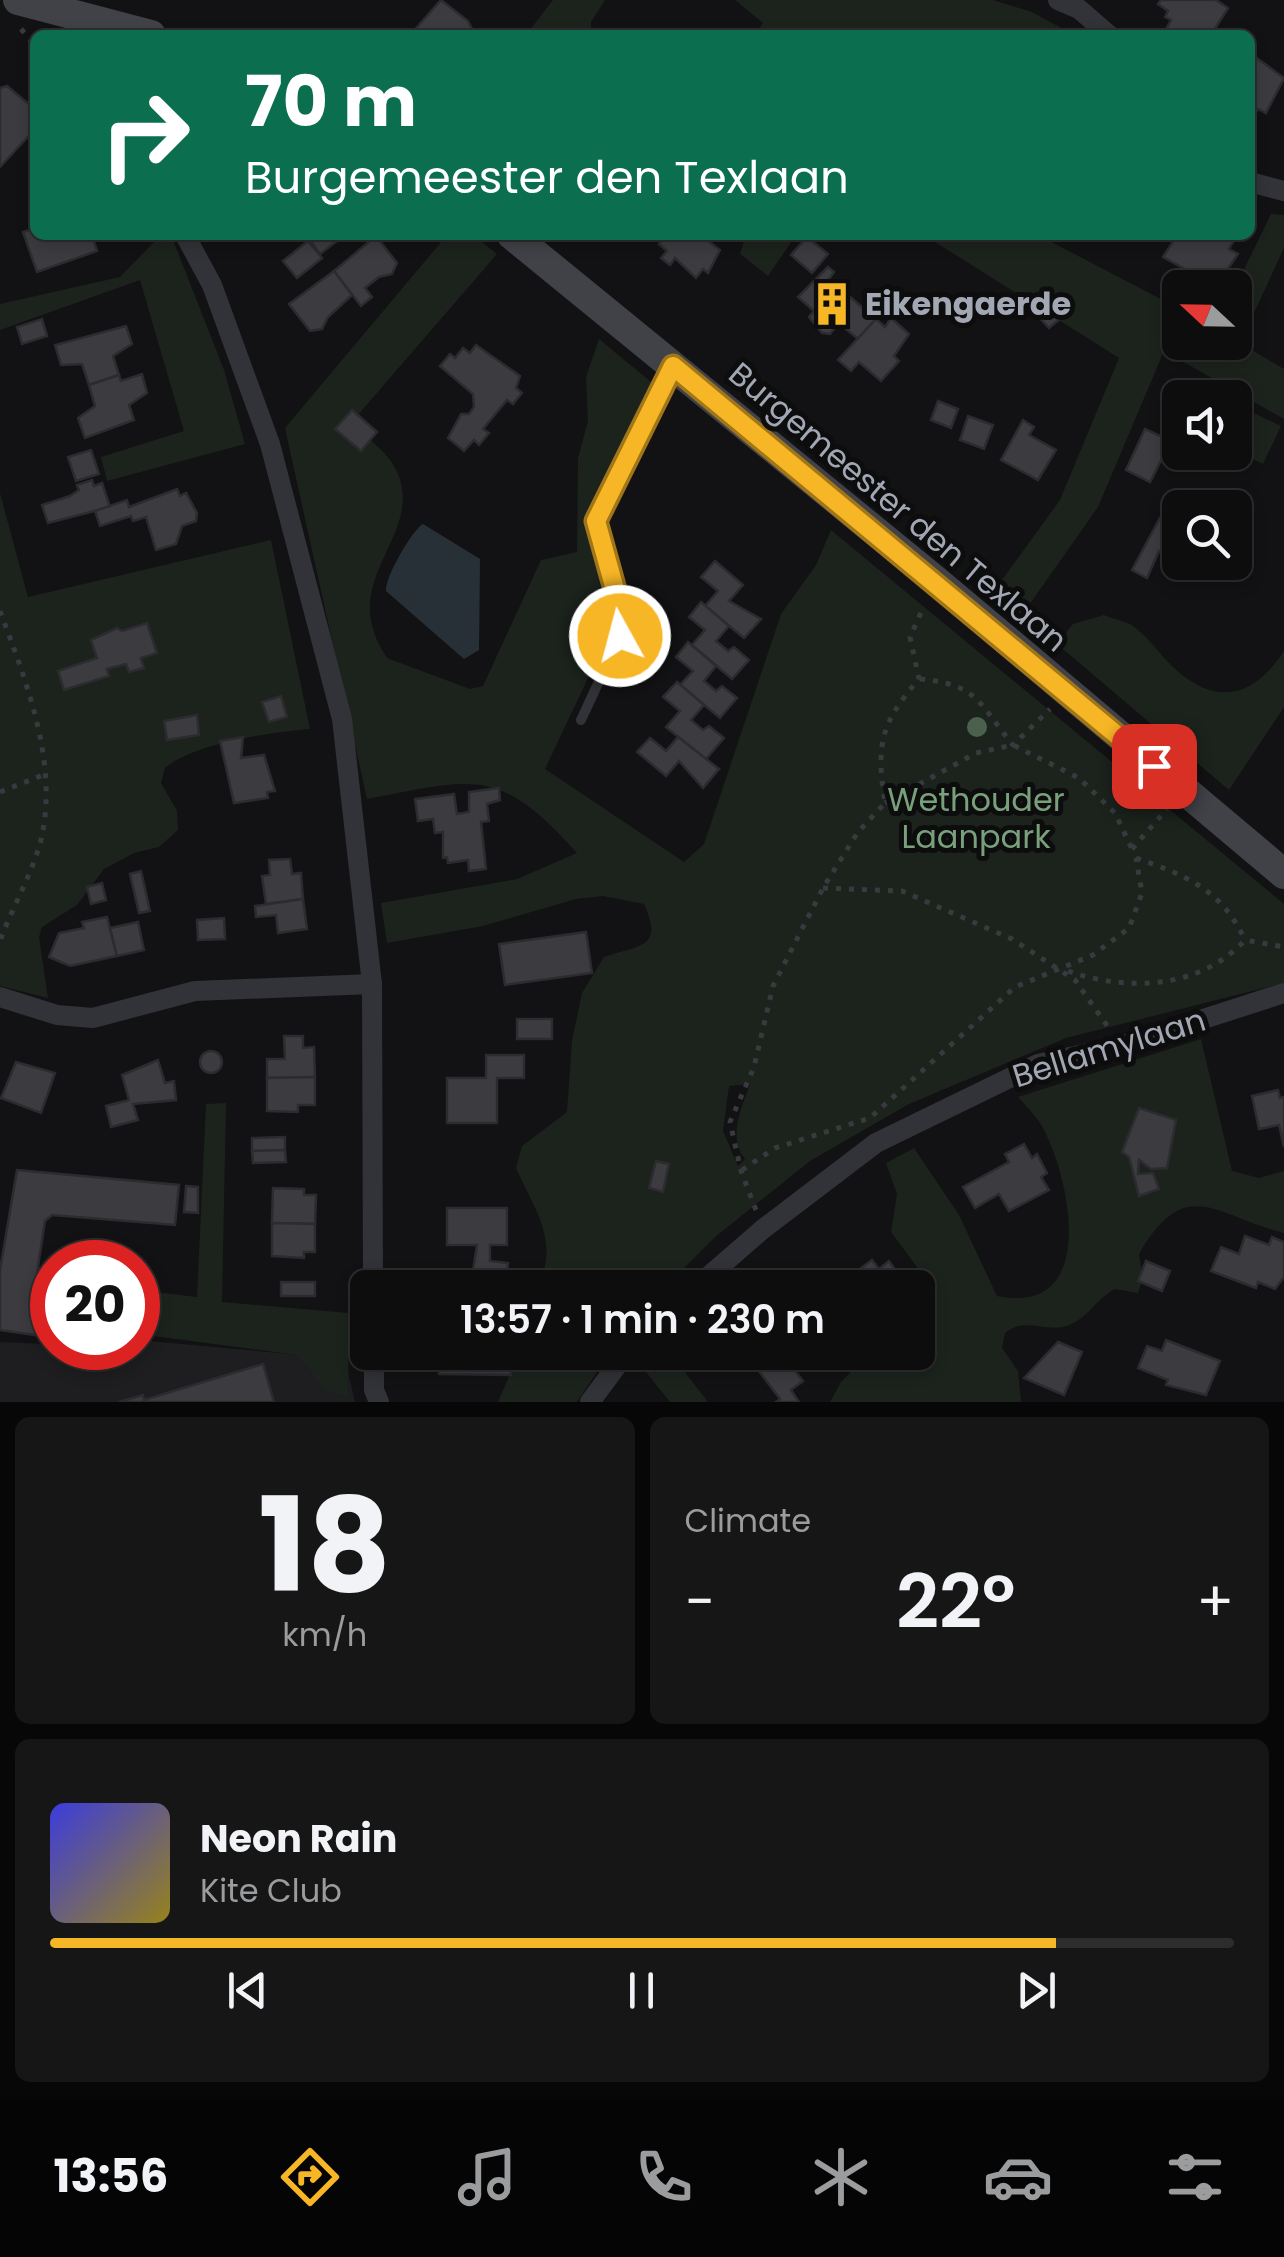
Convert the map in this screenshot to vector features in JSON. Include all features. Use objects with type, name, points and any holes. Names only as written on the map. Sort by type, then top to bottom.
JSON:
[{"type":"street","points":[[18,0],[88,25],[120,30]]},
{"type":"street","points":[[1058,0],[1079,9],[1104,30]]},
{"type":"street","points":[[1255,183],[1284,191]]},
{"type":"street","points":[[188,240],[212,286],[270,444],[342,719],[372,984],[373,1270]]},
{"type":"street","name":"Burgemeester den Texlaan","points":[[518,240],[935,580],[1284,874]]},
{"type":"street","points":[[0,997],[57,1015],[93,1018],[195,991],[372,984]]},
{"type":"street","name":"Bellamylaan","points":[[716,1270],[876,1143],[1038,1064],[1120,1046],[1284,993]]},
{"type":"street","points":[[376,1370],[379,1402]]},
{"type":"street","points":[[590,1402],[614,1370]]},
{"type":"lane","points":[[581,720],[620,636],[619,604],[596,521],[673,366]]},
{"type":"path","points":[[918,679],[910,638],[935,580]]},
{"type":"path","points":[[0,611],[29,692],[43,776],[40,840],[0,942]]},
{"type":"path","points":[[741,1171],[775,1148],[870,1118],[1015,987],[1093,955],[1129,928],[1142,892],[1136,858],[1116,813],[1079,778],[1014,745],[985,704],[964,686],[918,679]]},
{"type":"path","points":[[885,803],[881,736],[892,710],[918,679]]},
{"type":"path","points":[[763,1229],[741,1171],[730,1122],[754,1068],[773,986],[823,888],[858,832],[885,803],[976,753],[1014,745],[1066,693]]},
{"type":"path","points":[[0,792],[43,776]]},
{"type":"path","points":[[1132,849],[1184,790]]},
{"type":"path","points":[[1136,858],[1189,877],[1231,910],[1245,940]]},
{"type":"path","points":[[823,888],[902,890],[1012,939],[1076,980],[1120,1046]]},
{"type":"path","points":[[1060,968],[1087,978],[1170,982],[1218,966],[1245,940]]},
{"type":"path","points":[[1245,940],[1284,947]]},
{"type":"shaded area","points":[[423,524],[480,559],[479,650],[464,659],[386,591],[400,555]]},
{"type":"shaded area","points":[[0,1342],[30,1343],[30,1370],[160,1370],[160,1342],[345,1359],[355,1402],[0,1402]]},
{"type":"green space","points":[[553,0],[605,0],[591,22],[591,30],[530,30]]},
{"type":"green space","points":[[735,0],[993,0],[1032,12],[1065,30],[758,30],[763,23]]},
{"type":"green space","points":[[1271,214],[1284,215],[1284,248],[1252,317],[1252,270],[1244,270]]},
{"type":"green space","points":[[156,240],[173,240],[224,370],[245,444],[107,481],[101,457],[184,431],[140,280],[0,330],[0,304],[120,277]]},
{"type":"green space","name":"Wethouder Laanpark","points":[[443,240],[479,240],[497,254],[351,423],[390,459],[403,497],[400,519],[374,582],[370,605],[373,630],[387,658],[470,689],[483,686],[541,560],[577,552],[578,458],[588,421],[586,377],[599,339],[662,391],[593,516],[593,547],[607,607],[607,638],[545,769],[684,862],[704,844],[781,614],[816,565],[831,530],[1284,904],[1284,983],[1066,1038],[909,1104],[810,1161],[715,1237],[682,1270],[544,1270],[546,1240],[516,1168],[522,1146],[567,1112],[572,1041],[582,993],[604,957],[637,947],[649,938],[650,919],[644,904],[603,896],[576,899],[483,926],[387,943],[381,903],[517,879],[577,853],[550,825],[504,792],[459,784],[367,799],[285,428]],"holes":[[[750,1084],[737,1132],[745,1159],[738,1166],[723,1131],[729,1086]]]},
{"type":"green space","points":[[744,240],[793,240],[768,276],[740,254]]},
{"type":"green space","points":[[932,240],[1048,240],[1162,300],[1162,356],[1098,507],[1022,615],[994,591],[1060,500],[1119,358]]},
{"type":"green space","points":[[1252,350],[1284,369],[1284,419],[1252,401],[1252,380],[1215,380],[1180,360],[1252,360]]},
{"type":"green space","points":[[1252,412],[1281,426],[1263,464],[1252,459]]},
{"type":"green space","points":[[0,493],[28,597],[271,540],[310,729],[214,745],[165,768],[161,783],[177,811],[178,830],[159,847],[134,853],[104,869],[77,905],[42,927],[39,937],[48,998],[0,986]]},
{"type":"green space","points":[[1104,615],[1133,626],[1187,679],[1218,692],[1232,692],[1259,679],[1284,651],[1284,707],[1229,790],[1057,644],[1073,624]]},
{"type":"green space","points":[[1201,1039],[1232,1171],[1259,1178],[1284,1171],[1284,1233],[1203,1207],[1187,1207],[1172,1214],[1139,1254],[1143,1278],[1138,1293],[1115,1289],[1069,1325],[1020,1326],[1005,1333],[1002,1348],[1018,1371],[1021,1402],[830,1402],[853,1370],[935,1370],[935,1270],[919,1270],[891,1232],[897,1194],[886,1163],[914,1148],[959,1215],[997,1296],[1029,1297],[1050,1287],[1063,1268],[1068,1214],[1063,1185],[1046,1134],[1018,1097]]},
{"type":"green space","points":[[226,1103],[222,1302],[349,1313],[348,1398],[326,1390],[297,1355],[160,1337],[160,1293],[197,1297],[206,1104]]},
{"type":"green space","points":[[511,1370],[599,1370],[577,1402],[498,1402]]},
{"type":"green space","points":[[683,1370],[708,1402],[670,1402],[646,1372]]},
{"type":"building","points":[[441,0],[468,21],[472,30],[415,30]]},
{"type":"building","points":[[1161,0],[1216,0],[1228,8],[1214,30],[1166,30],[1171,20],[1165,17],[1168,11],[1158,4]]},
{"type":"building","points":[[1255,57],[1284,78],[1266,113],[1258,109],[1255,114]]},
{"type":"building","points":[[7,86],[30,105],[30,134],[0,167],[0,88]]},
{"type":"building","points":[[30,230],[30,240],[94,240],[97,251],[37,272],[23,232]]},
{"type":"building","points":[[310,240],[338,240],[320,254]]},
{"type":"building","points":[[371,240],[379,240],[397,263],[392,274],[379,277],[365,288],[372,297],[361,306],[334,271]]},
{"type":"building","points":[[662,240],[707,240],[720,250],[708,273],[703,269],[696,278],[675,258],[670,265],[661,258],[667,251],[659,244]]},
{"type":"building","points":[[804,240],[811,240],[828,254],[812,273],[791,255]]},
{"type":"building","points":[[1174,240],[1232,240],[1229,249],[1238,254],[1227,270],[1187,270],[1163,257]]},
{"type":"building","points":[[308,241],[322,258],[297,278],[283,261]]},
{"type":"building","name":"Eikengaerde","points":[[828,267],[834,272],[829,279],[876,319],[858,339],[839,323],[830,334],[822,333],[809,317],[814,311],[798,297]]},
{"type":"building","points":[[334,271],[352,295],[328,317],[322,329],[310,331],[289,304]]},
{"type":"building","points":[[1049,301],[1062,317],[1049,328],[1035,313]]},
{"type":"building","points":[[891,318],[909,334],[894,356],[899,361],[881,381],[859,362],[851,371],[838,360],[876,319],[885,327]]},
{"type":"building","points":[[42,319],[47,336],[22,344],[17,327]]},
{"type":"building","points":[[126,326],[132,344],[113,356],[119,375],[89,385],[82,364],[61,365],[55,345]]},
{"type":"building","points":[[476,345],[520,376],[516,388],[522,393],[513,404],[507,400],[483,429],[489,433],[479,445],[474,440],[464,451],[448,438],[461,414],[469,414],[474,407],[473,394],[440,366],[450,354],[455,358],[463,348],[470,353]]},
{"type":"building","points":[[142,374],[147,393],[129,405],[134,420],[85,438],[78,418],[95,406],[89,385],[119,375],[121,381]]},
{"type":"building","points":[[938,401],[958,409],[951,428],[931,420]]},
{"type":"building","points":[[352,410],[377,432],[361,451],[335,429]]},
{"type":"building","points":[[968,416],[993,425],[984,449],[960,440]]},
{"type":"building","points":[[1023,420],[1034,427],[1029,435],[1056,450],[1038,480],[1001,460]]},
{"type":"building","points":[[1145,429],[1162,437],[1162,459],[1150,482],[1126,470]]},
{"type":"building","points":[[91,450],[99,474],[76,481],[68,457]]},
{"type":"building","points":[[92,480],[94,486],[102,483],[110,507],[48,523],[42,505],[70,496],[79,490],[77,485]]},
{"type":"building","points":[[177,489],[180,496],[186,493],[197,513],[196,521],[182,526],[176,544],[156,550],[146,517],[133,521],[131,516],[100,526],[95,511],[127,500],[129,507]]},
{"type":"building","points":[[1162,514],[1162,553],[1159,551],[1147,578],[1132,570]]},
{"type":"building","points":[[715,561],[743,585],[729,601],[761,619],[744,638],[705,606],[718,591],[701,577]]},
{"type":"building","points":[[701,602],[729,626],[716,641],[728,651],[734,647],[749,660],[732,679],[692,645],[705,630],[689,617]]},
{"type":"building","points":[[147,623],[157,653],[141,658],[144,668],[129,672],[126,664],[107,669],[109,676],[64,690],[58,671],[97,658],[91,640],[117,628],[122,631]]},
{"type":"building","points":[[688,642],[716,666],[704,681],[716,691],[722,686],[737,698],[720,718],[680,685],[693,671],[676,657]]},
{"type":"building","points":[[677,682],[704,705],[691,720],[703,730],[709,726],[724,738],[706,759],[666,727],[680,711],[663,697]]},
{"type":"building","points":[[281,696],[287,717],[269,722],[262,702]]},
{"type":"building","points":[[197,715],[199,735],[167,740],[164,721]]},
{"type":"building","points":[[243,737],[241,758],[264,755],[275,791],[267,792],[268,798],[234,803],[220,741]]},
{"type":"building","points":[[678,737],[719,769],[703,788],[679,761],[666,776],[637,752],[650,738],[666,751]]},
{"type":"building","points":[[499,788],[500,800],[487,804],[489,821],[481,822],[486,869],[469,871],[468,860],[448,863],[447,857],[443,858],[443,832],[435,833],[433,819],[418,821],[415,799],[454,794],[457,814],[469,812],[469,792]]},
{"type":"building","points":[[290,859],[292,874],[301,873],[303,899],[266,904],[262,876],[270,875],[269,860]]},
{"type":"building","points":[[141,871],[150,911],[139,913],[130,874]]},
{"type":"building","points":[[102,883],[106,900],[91,904],[87,887]]},
{"type":"building","points":[[303,899],[307,929],[278,933],[276,915],[256,917],[255,906]]},
{"type":"building","points":[[107,917],[117,956],[70,966],[49,957],[59,933],[84,928],[82,922]]},
{"type":"building","points":[[224,918],[225,939],[198,940],[197,920]]},
{"type":"building","points":[[138,922],[144,950],[117,956],[110,928]]},
{"type":"building","points":[[586,932],[592,973],[505,985],[499,944]]},
{"type":"building","points":[[517,1019],[552,1019],[552,1039],[517,1039]]},
{"type":"building","points":[[284,1036],[303,1036],[303,1048],[314,1047],[315,1077],[267,1078],[267,1059],[285,1059]]},
{"type":"building","points":[[211,1051],[219,1054],[219,1070],[211,1073],[203,1070],[200,1062],[203,1054]]},
{"type":"building","points":[[486,1055],[524,1055],[524,1078],[497,1078],[497,1123],[447,1123],[447,1078],[486,1078]]},
{"type":"building","points":[[158,1060],[165,1083],[174,1081],[176,1100],[133,1104],[138,1120],[111,1127],[106,1106],[129,1100],[122,1075]]},
{"type":"building","points":[[16,1062],[55,1073],[41,1113],[1,1098]]},
{"type":"building","points":[[315,1077],[315,1105],[298,1105],[298,1112],[267,1111],[267,1078]]},
{"type":"building","points":[[1278,1090],[1280,1098],[1284,1097],[1284,1147],[1279,1125],[1259,1129],[1252,1096]]},
{"type":"building","points":[[1139,1108],[1176,1120],[1167,1168],[1151,1169],[1139,1160],[1138,1174],[1153,1173],[1159,1189],[1139,1196],[1129,1157],[1122,1152]]},
{"type":"building","points":[[285,1137],[285,1150],[252,1151],[252,1138]]},
{"type":"building","points":[[1024,1144],[1032,1158],[1037,1154],[1047,1173],[1041,1177],[1049,1190],[1009,1211],[999,1194],[975,1208],[963,1187],[1009,1162],[1005,1154]]},
{"type":"building","points":[[285,1150],[286,1162],[253,1163],[252,1151]]},
{"type":"building","points":[[656,1161],[669,1164],[663,1192],[649,1188]]},
{"type":"building","points":[[17,1170],[179,1185],[175,1225],[52,1215],[45,1221],[42,1240],[30,1240],[30,1334],[0,1330],[0,1270]]},
{"type":"building","points":[[186,1186],[198,1187],[198,1213],[184,1212]]},
{"type":"building","points":[[273,1188],[304,1189],[304,1195],[316,1195],[315,1224],[272,1223]]},
{"type":"building","points":[[447,1208],[507,1208],[507,1245],[490,1245],[490,1261],[508,1263],[508,1270],[473,1270],[477,1245],[447,1245]]},
{"type":"building","points":[[272,1223],[315,1224],[315,1252],[304,1252],[304,1258],[272,1256]]},
{"type":"building","points":[[1245,1236],[1269,1245],[1272,1237],[1284,1242],[1284,1277],[1275,1289],[1258,1282],[1256,1288],[1211,1271],[1221,1247],[1239,1254]]},
{"type":"building","points":[[872,1260],[879,1269],[889,1261],[895,1270],[858,1270]]},
{"type":"building","points":[[1146,1261],[1170,1271],[1162,1291],[1138,1281]]},
{"type":"building","points":[[281,1282],[315,1282],[315,1296],[281,1296]]},
{"type":"building","points":[[1166,1340],[1220,1361],[1206,1395],[1166,1385],[1168,1380],[1138,1368],[1147,1346],[1162,1351]]},
{"type":"building","points":[[1058,1342],[1082,1352],[1064,1395],[1024,1378]]},
{"type":"building","points":[[263,1364],[274,1402],[119,1402],[143,1395],[144,1400]]},
{"type":"building","points":[[439,1370],[511,1370],[511,1375],[439,1374]]},
{"type":"building","points":[[758,1370],[794,1370],[803,1381],[791,1390],[799,1402],[776,1402],[780,1399]]},
{"type":"place","name":"Eikengaerde","points":[[832,304]]},
{"type":"route","points":[[620,636],[619,604],[596,521],[673,366],[1154,766]]}]
